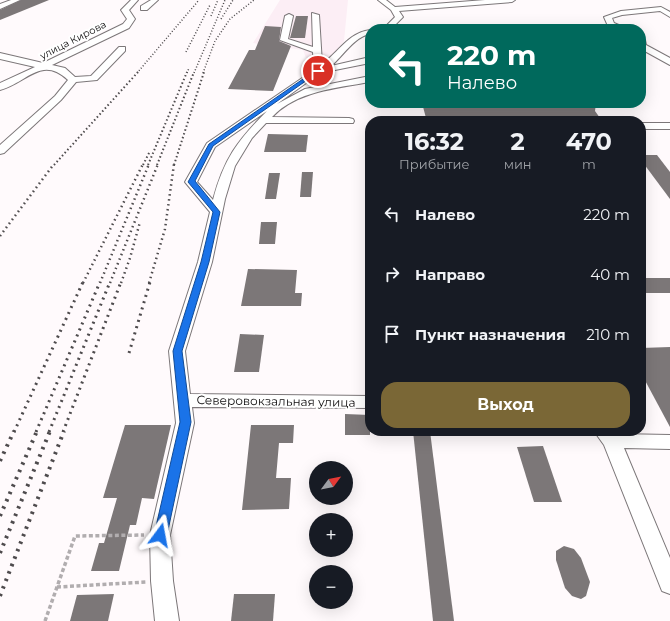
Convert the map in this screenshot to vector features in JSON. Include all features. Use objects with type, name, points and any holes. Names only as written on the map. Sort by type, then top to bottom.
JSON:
[{"type":"street","points":[[0,7],[17,0]]},
{"type":"street","name":"улица Кирова","points":[[0,87],[126,26],[131,19],[125,10],[135,0]]},
{"type":"street","points":[[144,8],[155,0]]},
{"type":"street","points":[[381,0],[394,9],[399,17],[392,24]]},
{"type":"street","points":[[414,0],[429,0]]},
{"type":"street","points":[[394,9],[443,4],[512,0]]},
{"type":"street","points":[[611,24],[608,17],[621,13],[661,9],[670,15]]},
{"type":"street","points":[[315,15],[318,71]]},
{"type":"street","points":[[289,16],[284,40],[317,51]]},
{"type":"street","points":[[216,212],[191,182],[211,145],[329,63],[351,41],[365,33]]},
{"type":"street","points":[[646,48],[670,62]]},
{"type":"street","points":[[0,151],[58,98],[73,80],[94,78],[122,49]]},
{"type":"street","points":[[0,56],[62,70],[73,80]]},
{"type":"street","points":[[318,71],[365,61]]},
{"type":"street","name":"Северовокзальная улица","points":[[167,621],[162,581],[160,535],[185,422],[177,351],[205,262],[216,212],[229,166],[248,136],[274,109],[308,91],[365,80]]},
{"type":"street","points":[[264,120],[349,121]]},
{"type":"street","points":[[646,126],[670,126]]},
{"type":"street","name":"Северовокзальная улица","points":[[182,400],[365,402]]},
{"type":"street","points":[[607,436],[670,442]]},
{"type":"street","points":[[607,436],[665,560],[670,584]]},
{"type":"path","points":[[45,621],[75,536],[160,535]]},
{"type":"path","points":[[57,587],[162,581]]},
{"type":"shaded area","points":[[280,0],[348,0],[344,41],[332,57],[306,58],[303,50],[253,43]]},
{"type":"building","points":[[21,0],[49,0],[0,20],[0,10]]},
{"type":"building","points":[[296,16],[308,16],[305,38],[290,38]]},
{"type":"building","points":[[265,26],[281,27],[279,41],[291,46],[273,91],[228,89],[249,50],[255,50]]},
{"type":"building","points":[[423,108],[595,108],[595,111],[599,116],[425,116]]},
{"type":"building","points":[[268,134],[308,135],[306,152],[264,152]]},
{"type":"building","points":[[646,155],[657,155],[670,172],[670,199],[646,167]]},
{"type":"building","points":[[302,172],[313,172],[311,197],[300,197]]},
{"type":"building","points":[[269,173],[280,173],[276,199],[265,199]]},
{"type":"building","points":[[261,222],[277,222],[275,244],[259,244]]},
{"type":"building","points":[[248,269],[297,270],[295,293],[302,293],[301,306],[241,306]]},
{"type":"building","points":[[646,278],[670,278],[670,293],[646,293]]},
{"type":"building","points":[[240,334],[264,335],[259,372],[234,372]]},
{"type":"building","points":[[670,347],[670,427],[646,382],[646,348]]},
{"type":"building","points":[[345,414],[365,415],[365,435],[345,435]]},
{"type":"building","points":[[125,425],[171,425],[154,499],[142,498],[136,525],[130,525],[119,571],[91,571],[99,543],[104,543],[117,498],[103,498]]},
{"type":"building","points":[[251,425],[294,425],[293,443],[279,443],[276,478],[291,478],[289,509],[242,510]]},
{"type":"building","points":[[414,436],[431,436],[454,621],[433,621]]},
{"type":"building","points":[[543,446],[562,502],[534,502],[517,447]]},
{"type":"building","points":[[564,546],[574,549],[581,558],[590,582],[586,596],[581,599],[572,596],[565,588],[556,560],[556,551]]},
{"type":"building","points":[[114,594],[108,621],[70,621],[77,595]]},
{"type":"building","points":[[234,594],[275,594],[273,621],[231,621]]},
{"type":"railway","points":[[137,73],[199,0]]},
{"type":"railway","points":[[211,16],[218,0]]},
{"type":"railway","points":[[194,73],[225,0]]},
{"type":"railway","points":[[221,19],[233,0]]},
{"type":"railway","points":[[203,73],[215,41],[230,19],[254,0]]},
{"type":"railway","points":[[186,52],[210,5]]},
{"type":"railway","points":[[187,73],[189,68]]},
{"type":"railway","points":[[54,165],[138,72]]},
{"type":"railway","points":[[148,165],[187,72]]},
{"type":"railway","points":[[157,165],[194,72]]},
{"type":"railway","points":[[174,165],[204,72]]},
{"type":"railway","points":[[143,165],[150,151]]},
{"type":"railway","points":[[0,236],[54,164]]},
{"type":"railway","points":[[83,283],[143,164]]},
{"type":"railway","points":[[100,283],[149,164]]},
{"type":"railway","points":[[110,283],[158,164]]},
{"type":"railway","points":[[149,283],[165,229],[174,164]]},
{"type":"railway","points":[[121,283],[140,222]]},
{"type":"railway","points":[[14,432],[83,282]]},
{"type":"railway","points":[[36,432],[100,282]]},
{"type":"railway","points":[[49,432],[110,282]]},
{"type":"railway","points":[[63,432],[121,282]]},
{"type":"railway","points":[[129,353],[150,282]]},
{"type":"railway","points":[[0,461],[14,431]]},
{"type":"railway","points":[[0,516],[37,431]]},
{"type":"railway","points":[[0,553],[50,431]]},
{"type":"railway","points":[[0,596],[64,431]]},
{"type":"route","points":[[160,535],[185,422],[177,351],[205,262],[216,212],[191,182],[211,145],[318,71]]}]
